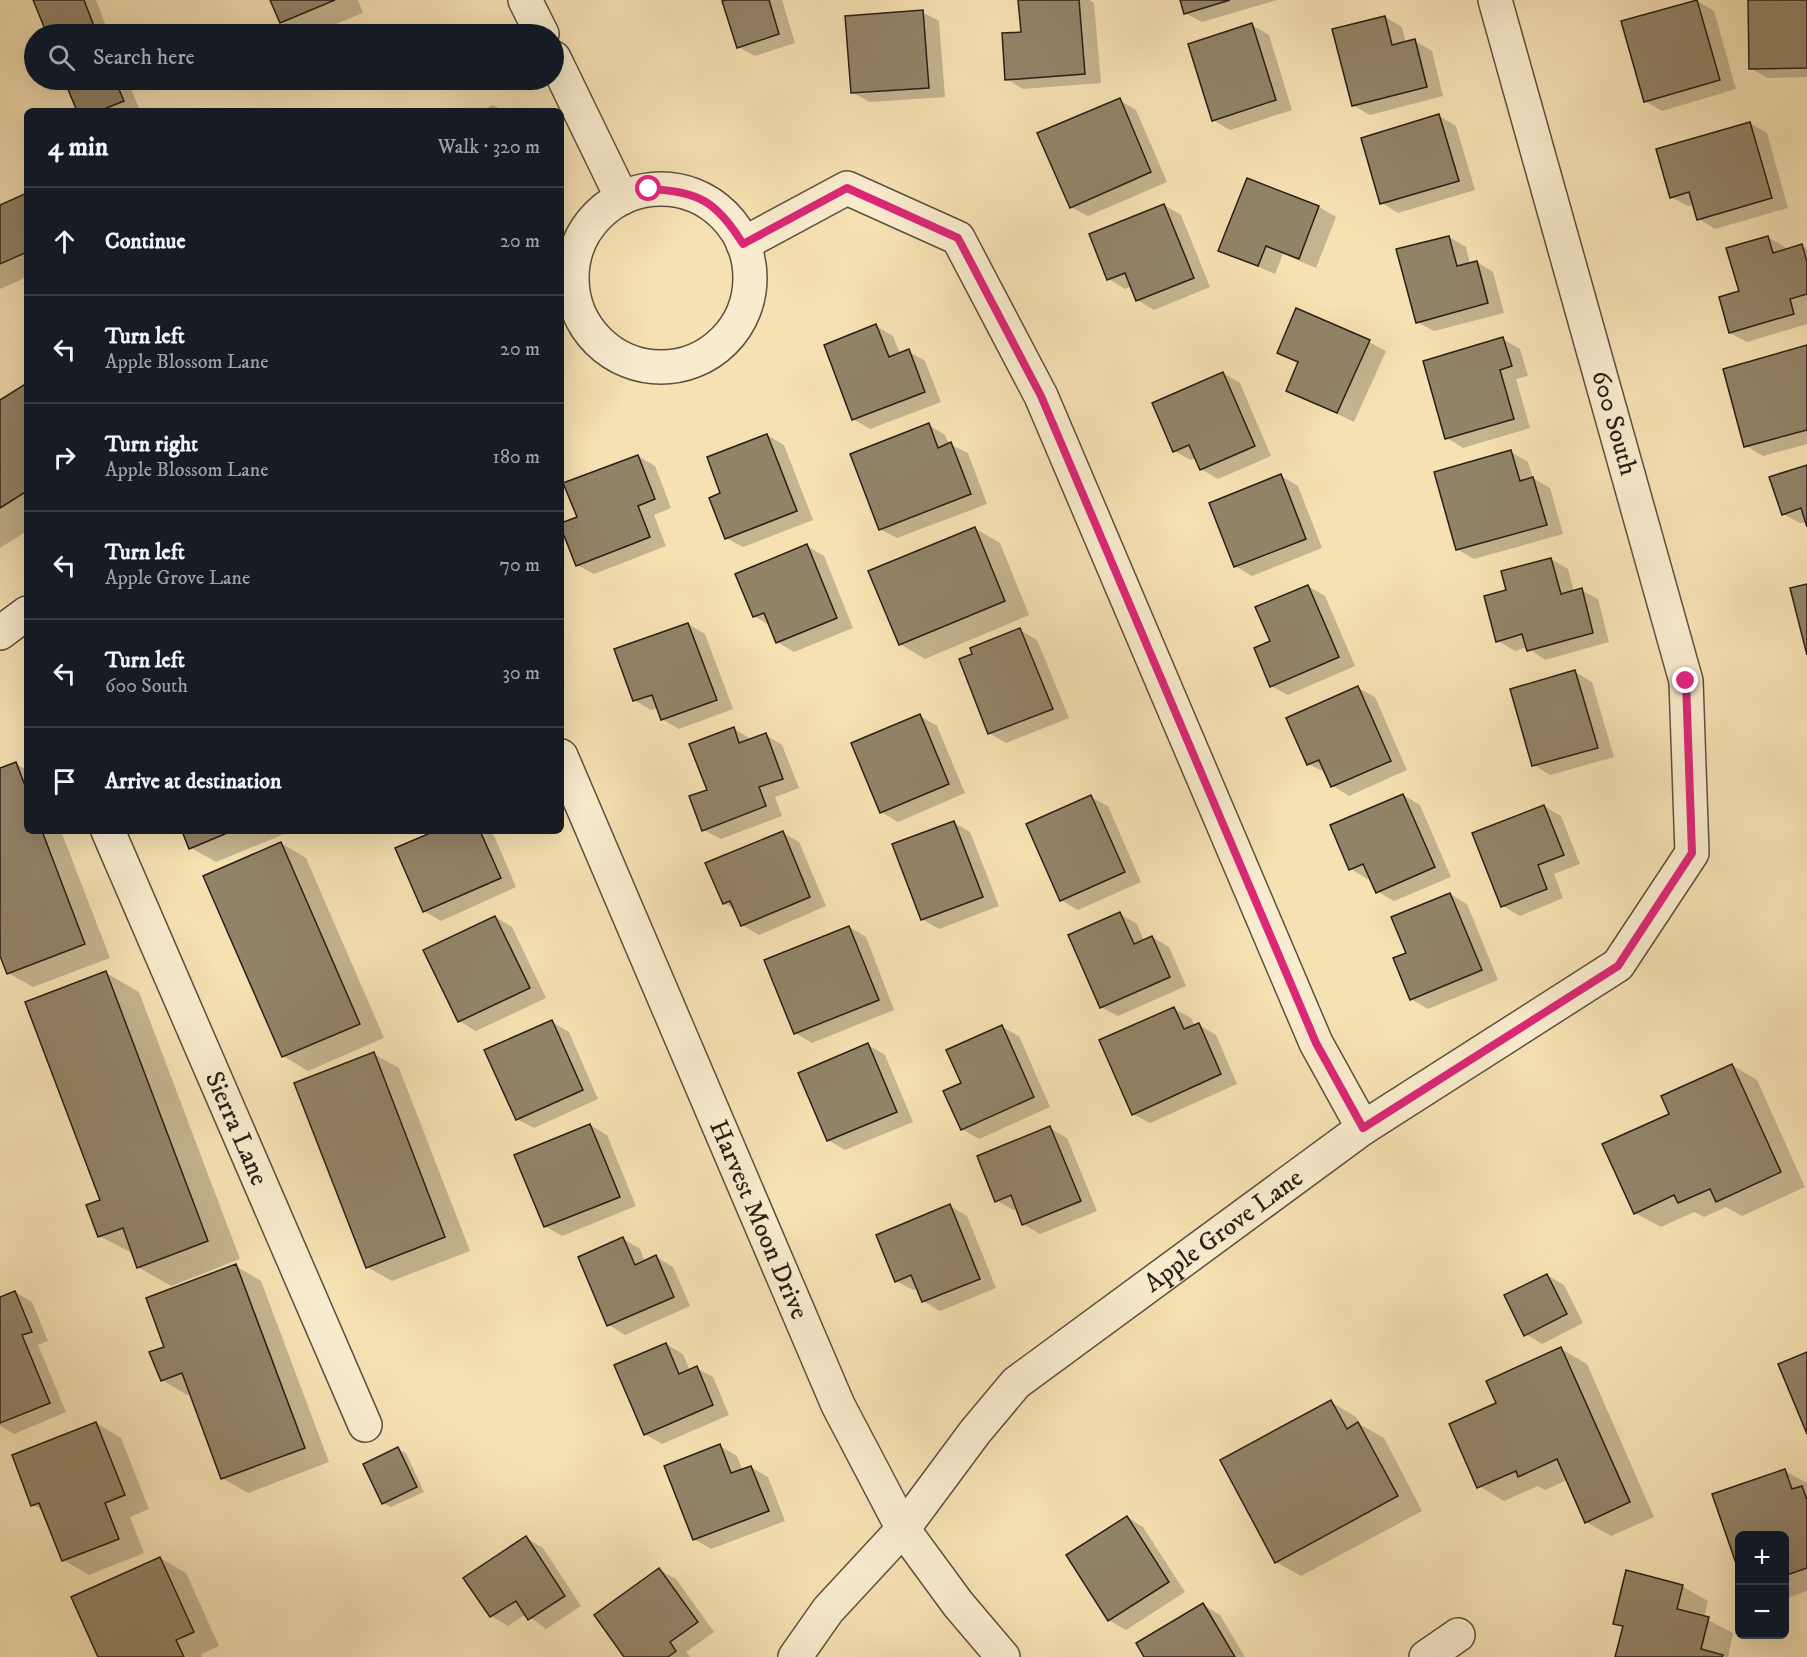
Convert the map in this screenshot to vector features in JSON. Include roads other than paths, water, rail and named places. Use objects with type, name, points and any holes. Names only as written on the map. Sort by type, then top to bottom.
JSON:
[{"type":"street","points":[[525,0],[537,24]]},
{"type":"street","name":"600 South","points":[[1495,0],[1686,681],[1692,853]]},
{"type":"street","points":[[564,79],[622,198]]},
{"type":"street","points":[[743,244],[847,188],[958,238],[1041,396],[1316,1043],[1363,1128]]},
{"type":"street","points":[[649,189],[678,190],[705,201],[728,219],[743,244],[750,271],[748,298],[737,324],[719,345],[696,360],[669,367],[642,365],[616,355],[570,318],[575,253],[585,231],[601,212],[622,198],[649,189]]},
{"type":"street","name":"Harvest Moon Drive","points":[[564,763],[838,1406],[903,1529],[958,1604],[1003,1657]]},
{"type":"street","name":"Sierra Lane","points":[[109,834],[364,1425]]},
{"type":"street","name":"Apple Grove Lane","points":[[795,1657],[828,1610],[903,1529],[975,1432],[1016,1383],[1363,1128],[1618,966],[1692,853]]},
{"type":"street","points":[[1426,1657],[1458,1635]]}]
